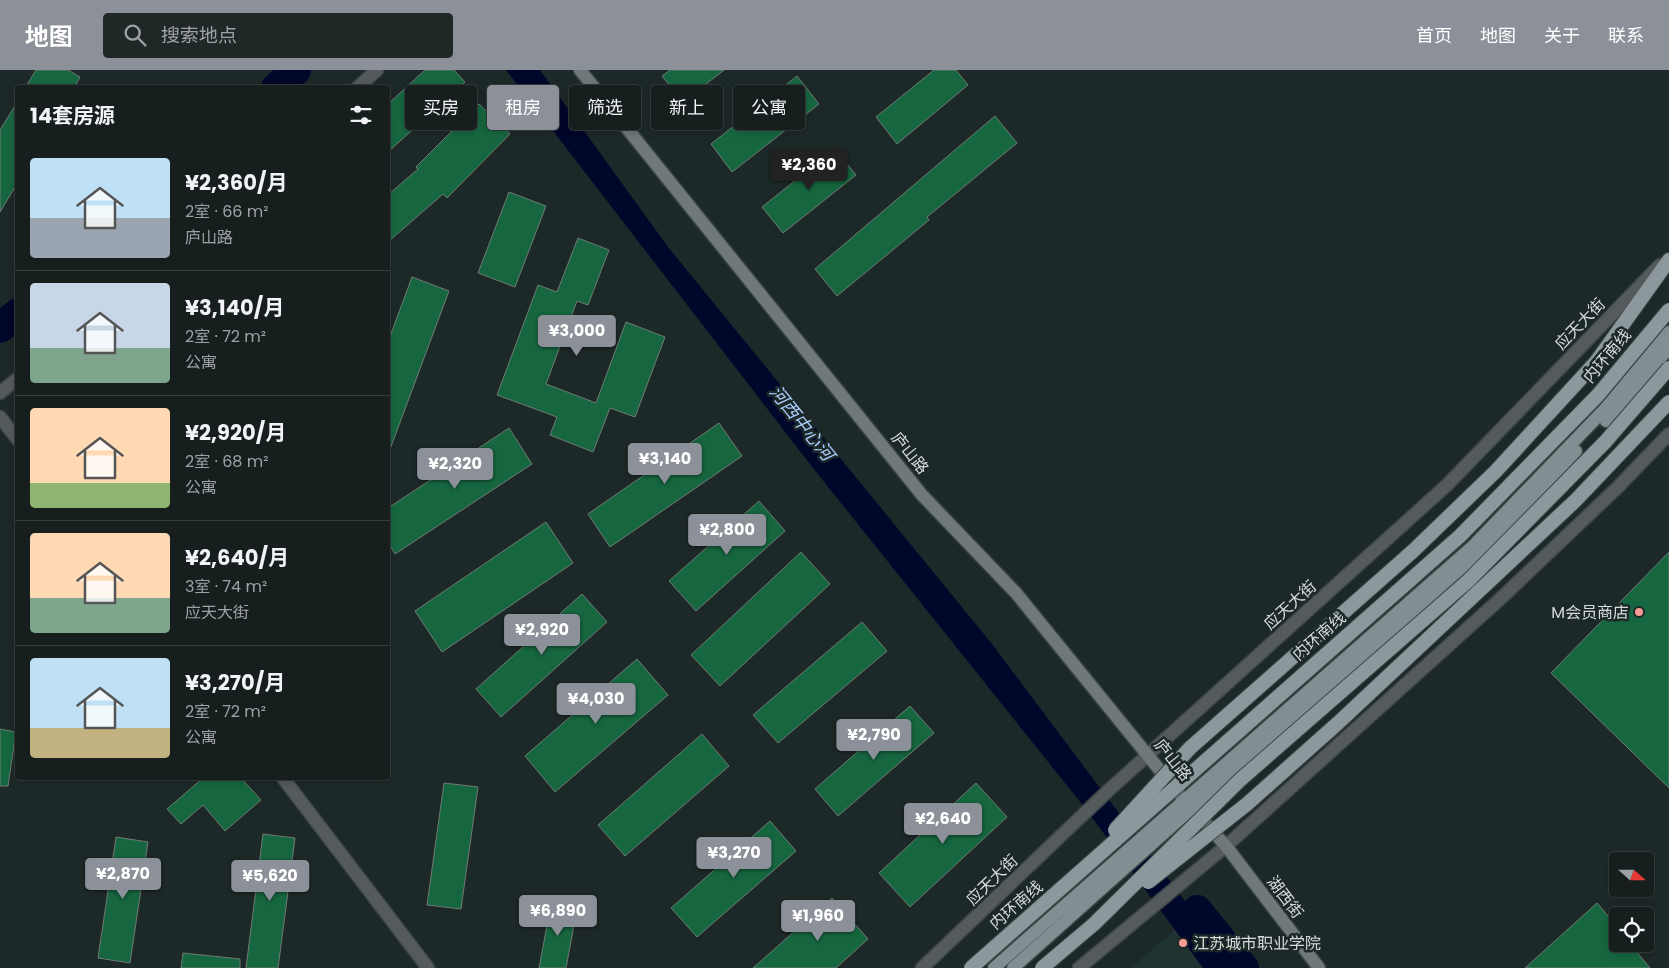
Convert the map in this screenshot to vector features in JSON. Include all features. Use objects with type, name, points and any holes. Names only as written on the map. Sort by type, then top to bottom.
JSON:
[{"type":"highway","points":[[1066,885],[1190,748],[1413,551],[1496,471],[1596,362],[1669,260]]},
{"type":"highway","name":"内环南线","points":[[971,968],[1460,536],[1598,395],[1669,310]]},
{"type":"highway","points":[[1094,924],[1240,780],[1468,581],[1606,441],[1669,368]]},
{"type":"highway","points":[[1042,968],[1094,924],[1247,804],[1338,723],[1576,500],[1669,402]]},
{"type":"main road","name":"庐山路","points":[[580,70],[922,495],[1016,593],[1188,805],[1226,846]]},
{"type":"main road","points":[[1012,968],[1472,546],[1605,409],[1669,332]]},
{"type":"main road","points":[[994,968],[1188,805],[1478,553],[1612,414],[1669,348]]},
{"type":"main road","name":"湖西街","points":[[1226,846],[1319,968]]},
{"type":"street","points":[[360,85],[377,70]]},
{"type":"street","name":"应天大街","points":[[922,968],[1148,756],[1447,485],[1669,256]]},
{"type":"street","points":[[0,393],[15,380]]},
{"type":"street","points":[[0,417],[15,436]]},
{"type":"street","points":[[1079,968],[1226,846],[1499,600],[1618,487],[1669,434]]},
{"type":"street","points":[[285,780],[428,968]]},
{"type":"shaded area","name":"江苏城市职业学院","points":[[1188,919],[1223,968],[1131,968]]},
{"type":"water","points":[[506,70],[540,70],[551,85],[518,85]]},
{"type":"water","points":[[559,96],[569,110],[569,130],[583,130],[668,247],[992,644],[1235,968],[1203,968],[1085,808],[813,468],[552,130],[559,130]]},
{"type":"building","points":[[36,70],[68,70],[80,77],[76,85],[27,85]]},
{"type":"building","points":[[425,70],[454,70],[465,82],[462,85],[409,85]]},
{"type":"building","points":[[670,70],[724,70],[705,85],[669,85],[662,76]]},
{"type":"building","points":[[934,70],[956,70],[968,85],[897,144],[876,117]]},
{"type":"building","points":[[797,76],[804,85],[786,85]]},
{"type":"building","points":[[805,86],[819,104],[805,115]]},
{"type":"building","points":[[405,88],[405,130],[412,130],[390,150],[390,102]]},
{"type":"building","points":[[479,104],[487,112],[487,130],[506,130],[510,134],[447,198],[443,194],[390,240],[390,193],[418,169],[416,167],[453,130],[477,130],[477,106]]},
{"type":"building","points":[[15,106],[15,187],[0,212],[0,130]]},
{"type":"building","points":[[995,116],[1017,143],[927,217],[929,220],[837,296],[815,269]]},
{"type":"building","points":[[733,127],[733,130],[786,130],[732,172],[711,144]]},
{"type":"building","points":[[835,149],[856,175],[783,233],[762,207]]},
{"type":"building","points":[[509,192],[546,206],[515,287],[478,273]]},
{"type":"building","points":[[578,238],[609,250],[588,305],[577,301],[546,384],[596,403],[626,322],[665,337],[635,417],[610,408],[593,452],[550,435],[557,417],[497,395],[538,285],[557,292]]},
{"type":"building","points":[[412,277],[449,291],[390,449],[390,337]]},
{"type":"building","points":[[719,423],[742,456],[610,547],[588,514]]},
{"type":"building","points":[[509,428],[532,464],[395,554],[390,545],[390,507]]},
{"type":"building","points":[[759,501],[785,531],[696,611],[669,581]]},
{"type":"building","points":[[546,522],[573,563],[442,652],[415,611]]},
{"type":"building","points":[[801,552],[830,584],[720,686],[691,655]]},
{"type":"building","name":"M会员商店","points":[[1669,552],[1669,788],[1551,673]]},
{"type":"building","points":[[582,594],[607,622],[501,717],[476,689]]},
{"type":"building","points":[[862,622],[887,651],[778,743],[753,715]]},
{"type":"building","points":[[637,659],[668,695],[555,792],[525,756]]},
{"type":"building","points":[[910,706],[934,733],[838,816],[815,789]]},
{"type":"building","points":[[0,729],[15,732],[15,739],[8,786],[0,786]]},
{"type":"building","points":[[702,734],[729,766],[625,856],[598,825]]},
{"type":"building","points":[[201,780],[243,780],[261,800],[225,831],[203,805],[181,824],[167,809]]},
{"type":"building","points":[[444,783],[478,787],[461,909],[427,905]]},
{"type":"building","points":[[976,783],[1007,817],[910,907],[879,873]]},
{"type":"building","points":[[770,821],[796,851],[697,937],[671,908]]},
{"type":"building","points":[[263,834],[295,838],[278,968],[246,968]]},
{"type":"building","points":[[116,837],[148,842],[130,963],[98,958]]},
{"type":"building","points":[[832,898],[868,939],[836,968],[753,968]]},
{"type":"building","points":[[1597,903],[1609,917],[1609,952],[1637,952],[1650,968],[1525,968]]},
{"type":"building","points":[[551,904],[577,909],[566,968],[539,968]]},
{"type":"building","points":[[183,953],[240,959],[240,968],[181,968]]},
{"type":"waterway","points":[[279,85],[296,70]]},
{"type":"waterway","points":[[0,328],[15,316]]},
{"type":"waterway","name":"河西中心河","points":[[1197,910],[1244,968]]},
{"type":"place","name":"M会员商店","points":[[1639,612]]},
{"type":"place","name":"江苏城市职业学院","points":[[1183,943]]}]
